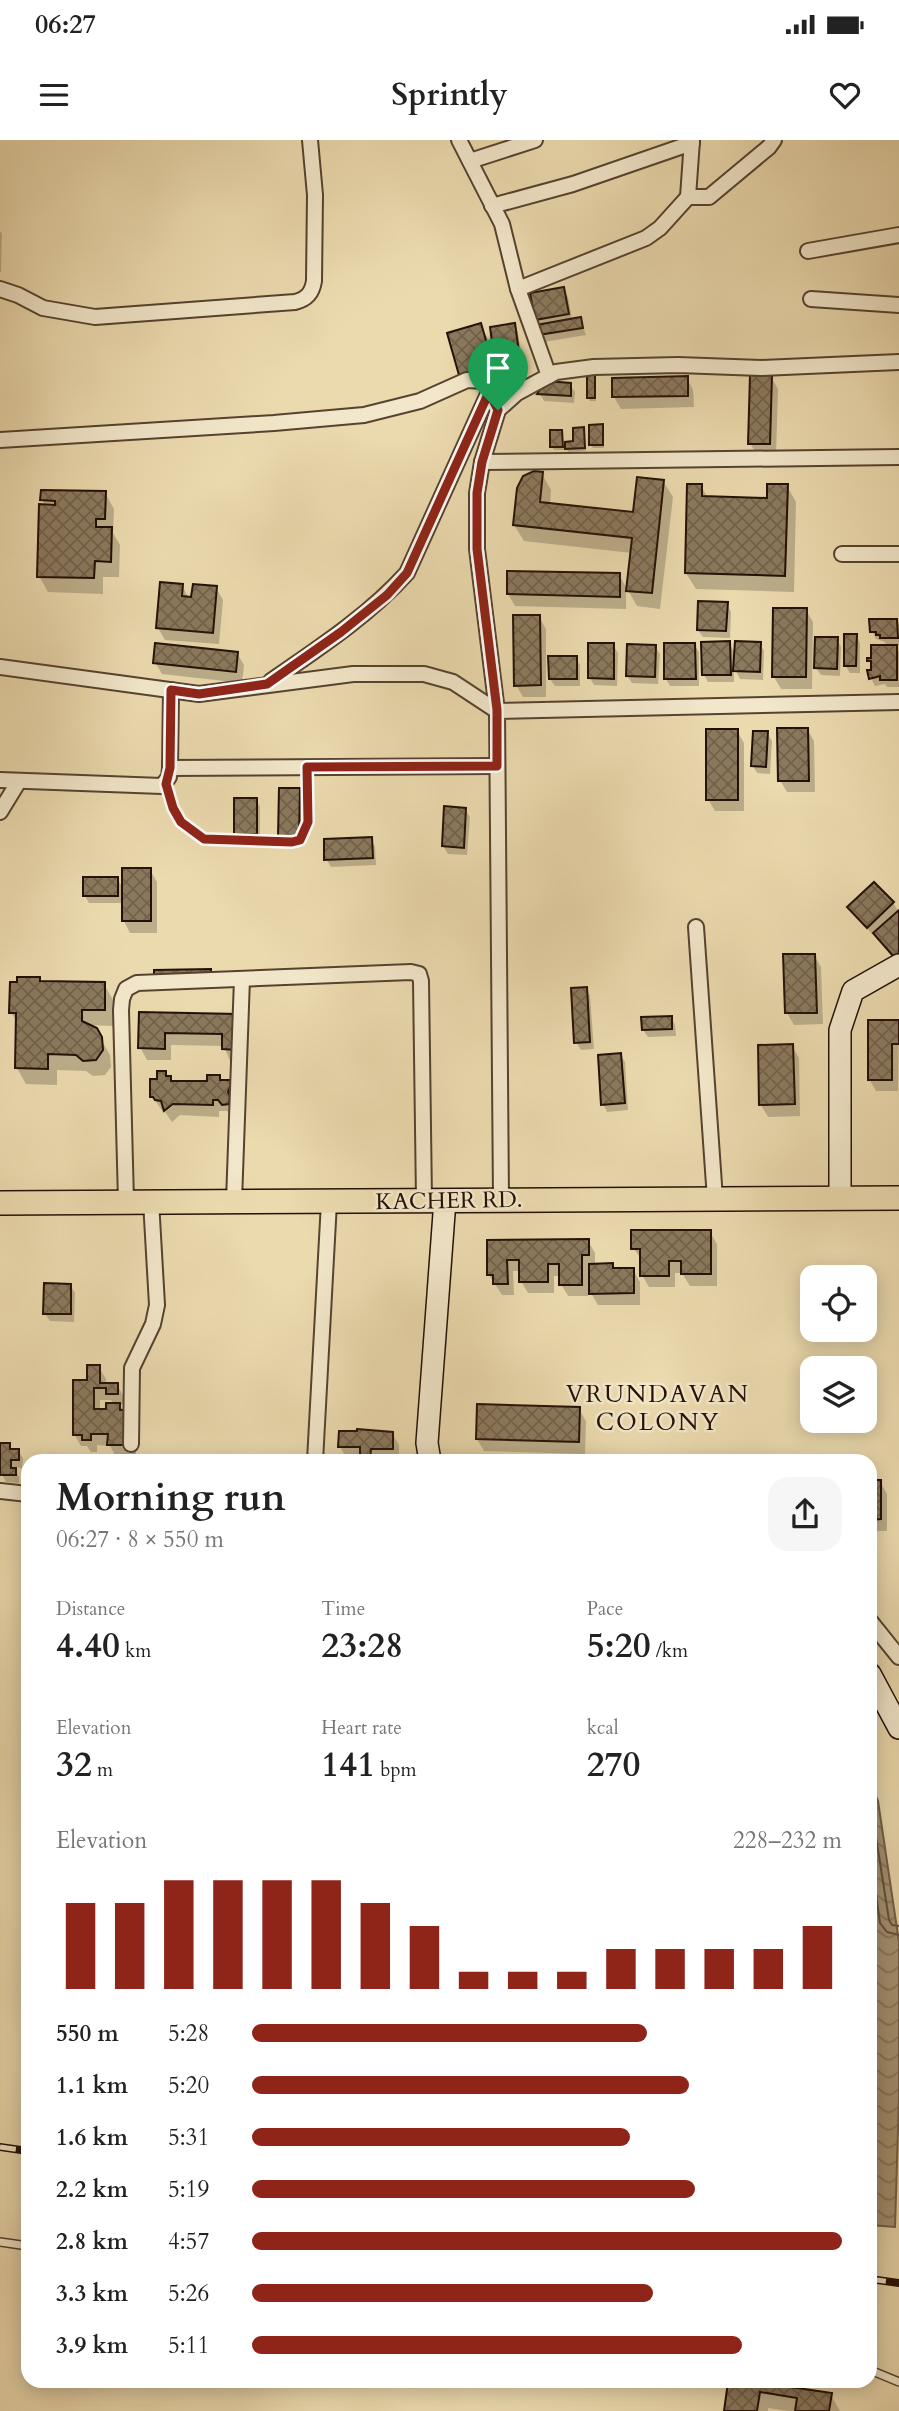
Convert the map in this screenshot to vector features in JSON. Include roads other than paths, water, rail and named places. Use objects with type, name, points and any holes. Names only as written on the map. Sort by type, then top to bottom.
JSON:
[{"type":"main road","name":"KACHER RD.","points":[[0,1203],[899,1198]]},
{"type":"street","points":[[0,289],[50,310],[95,317],[304,300],[312,291],[314,281],[315,195],[310,140]]},
{"type":"street","points":[[459,140],[502,224],[518,289],[549,376]]},
{"type":"street","points":[[470,162],[535,140]]},
{"type":"street","points":[[688,197],[709,197],[774,140]]},
{"type":"street","points":[[492,206],[573,184],[692,141],[688,197],[660,228],[646,238],[518,289]]},
{"type":"street","points":[[808,251],[899,235]]},
{"type":"street","points":[[811,299],[899,304]]},
{"type":"street","points":[[501,1199],[497,710],[477,549],[477,493],[482,462],[498,410],[517,393],[556,372],[594,367],[678,365],[761,368],[899,362]]},
{"type":"street","points":[[0,440],[364,415],[420,401],[467,380],[484,381],[498,410]]},
{"type":"street","points":[[267,684],[341,632],[387,595],[407,573],[489,392]]},
{"type":"street","points":[[482,462],[899,457]]},
{"type":"street","points":[[842,554],[899,554]]},
{"type":"street","points":[[0,667],[199,694],[353,674],[424,674],[453,682],[497,710],[899,702]]},
{"type":"street","points":[[0,780],[155,787],[166,784],[170,768],[171,690]]},
{"type":"street","points":[[170,768],[497,766]]},
{"type":"street","points":[[0,812],[19,781]]},
{"type":"street","points":[[696,927],[715,1199]]},
{"type":"street","points":[[840,1198],[840,1030],[853,991],[899,965]]},
{"type":"street","points":[[126,1201],[121,999],[126,989],[137,983],[411,972],[419,974],[434,1200],[429,1454]]},
{"type":"street","points":[[233,1200],[242,979]]},
{"type":"street","points":[[131,1444],[132,1368],[156,1314],[151,1201]]},
{"type":"street","points":[[316,1454],[329,1202]]},
{"type":"street","points":[[0,1491],[21,1493]]},
{"type":"street","points":[[877,1630],[899,1657]]},
{"type":"street","points":[[877,1687],[899,1728]]},
{"type":"lane","points":[[166,784],[173,808],[181,822],[204,839],[292,842],[300,840],[308,822],[307,767]]},
{"type":"lane","points":[[0,2242],[21,2245]]},
{"type":"lane","points":[[877,2373],[899,2382]]},
{"type":"water","points":[[877,1798],[899,1942],[899,2097],[895,2227],[877,2226]]},
{"type":"railway","points":[[0,2147],[21,2150]]},
{"type":"railway","points":[[877,2280],[899,2283]]},
{"type":"district","name":"VRUNDAVAN COLONY","points":[[658,1408]]}]
